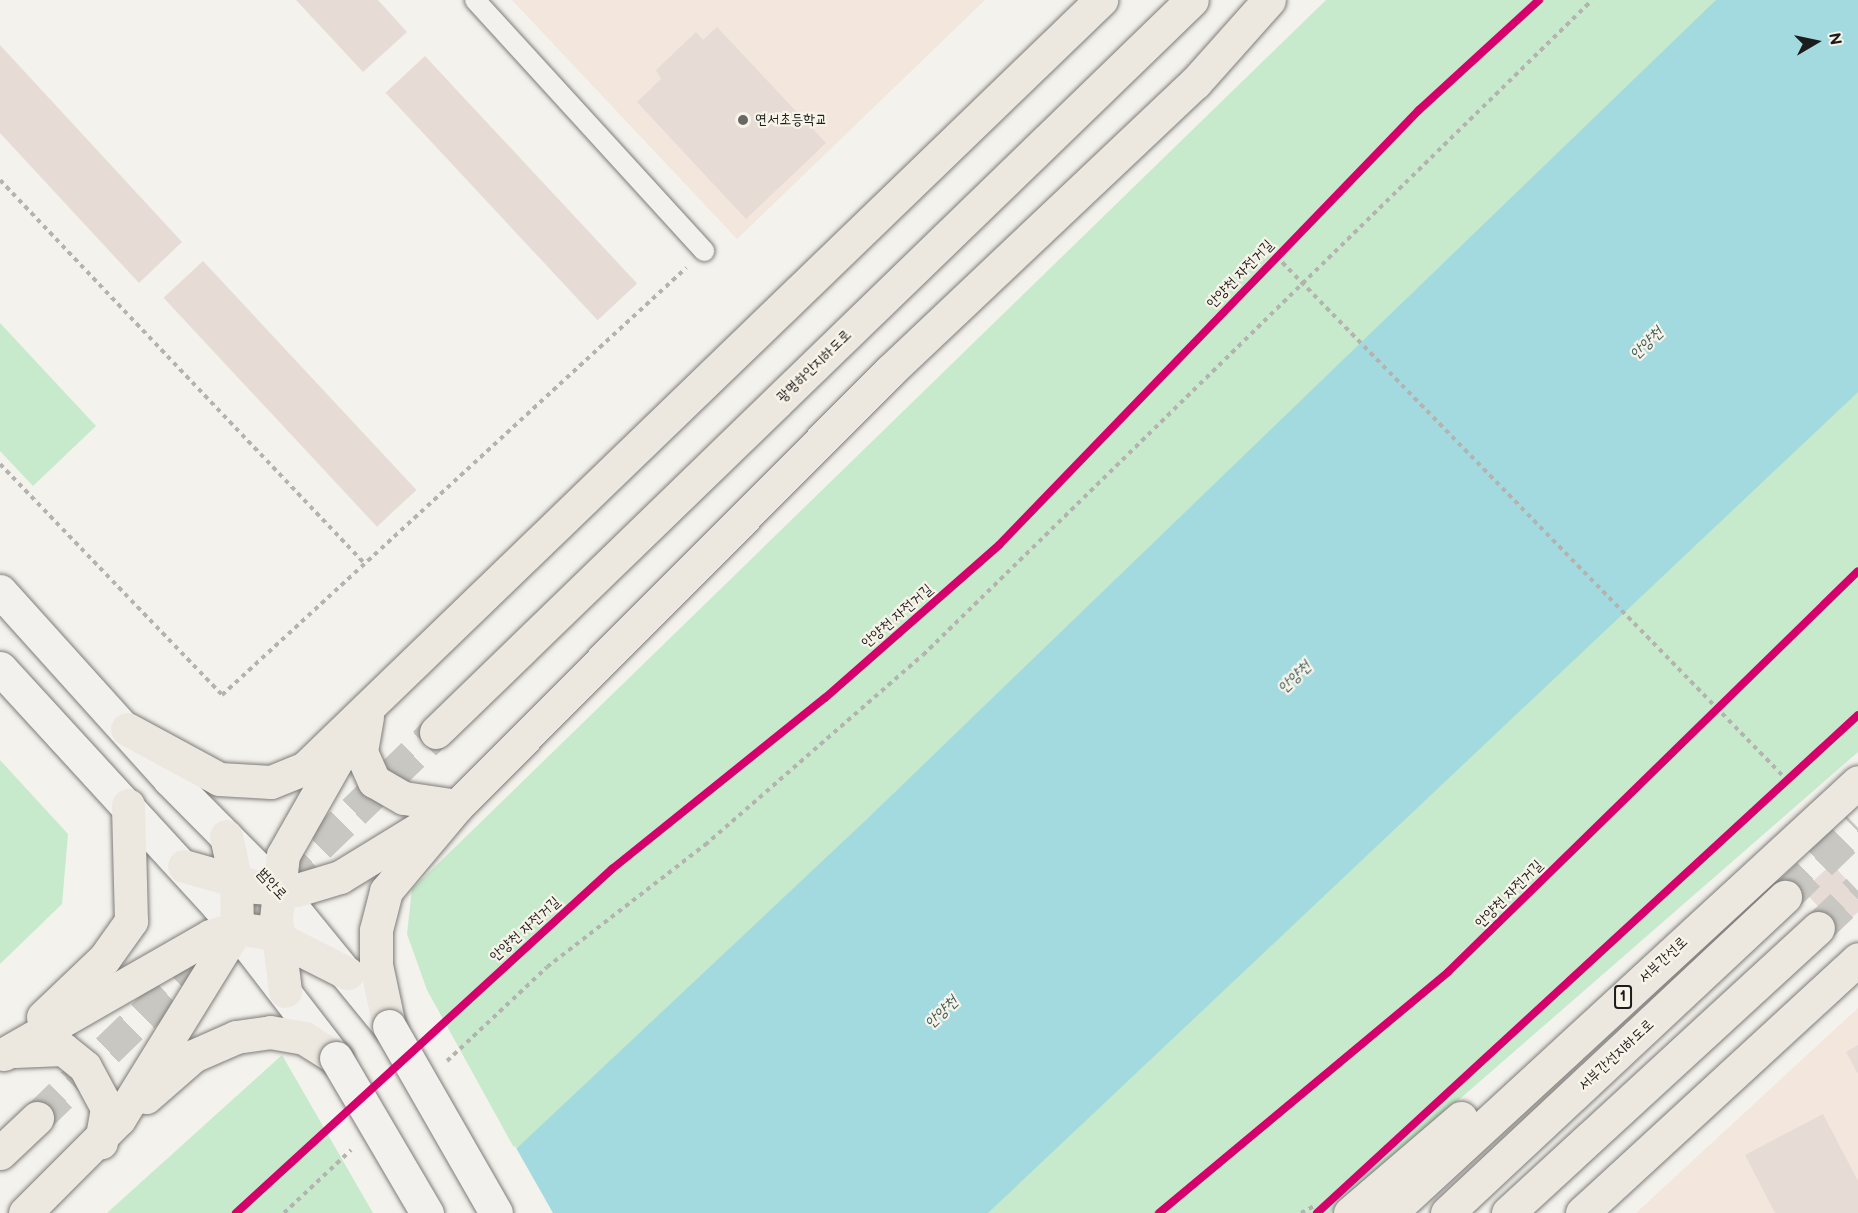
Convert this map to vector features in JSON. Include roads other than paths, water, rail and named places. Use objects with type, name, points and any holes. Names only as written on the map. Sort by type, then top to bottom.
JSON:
[{"type":"main road","points":[[127,729],[196,771],[246,784],[304,769],[764,320],[1101,0]]},
{"type":"main road","name":"광명하안지하도로","points":[[436,732],[1192,0]]},
{"type":"main road","points":[[389,1026],[376,965],[376,930],[386,891],[457,806],[890,371],[1195,83],[1269,0]]},
{"type":"main road","name":"범안로","points":[[0,591],[226,836],[278,889],[348,973],[389,1026],[496,1213]]},
{"type":"main road","points":[[0,669],[129,805],[237,928],[336,1058],[427,1213]]},
{"type":"main road","points":[[370,707],[360,740],[375,781],[404,798],[457,806]]},
{"type":"main road","points":[[285,991],[279,938],[278,889],[283,855],[307,807],[370,707]]},
{"type":"main road","name":"서부간선로","points":[[1390,1213],[1858,782]]},
{"type":"main road","points":[[2,1056],[105,958],[131,921],[129,805]]},
{"type":"main road","points":[[184,866],[236,881],[297,890],[340,877],[457,806]]},
{"type":"main road","points":[[110,1131],[237,928],[236,881],[226,836]]},
{"type":"main road","name":"서부간선지하도로","points":[[1447,1213],[1785,897]]},
{"type":"main road","points":[[1337,1210],[1654,953],[1709,917]]},
{"type":"main road","points":[[2,1056],[210,936],[237,928],[279,938],[348,973]]},
{"type":"main road","points":[[1508,1213],[1818,928]]},
{"type":"main road","points":[[1582,1213],[1858,959]]},
{"type":"main road","points":[[25,1213],[110,1131],[217,1042],[270,1032],[304,1038],[336,1058]]},
{"type":"main road","points":[[2,1056],[54,1047],[85,1067],[107,1108],[110,1131]]},
{"type":"main road","points":[[0,1153],[37,1118]]},
{"type":"lane","points":[[476,0],[704,251]]},
{"type":"water","name":"안양천","points":[[1716,0],[1858,0],[1858,392],[988,1213],[448,1213],[866,820]]},
{"type":"tunnel","points":[[37,1118],[436,732]]},
{"type":"tunnel","points":[[1785,897],[1858,827]]},
{"type":"tunnel","points":[[1818,928],[1858,890]]},
{"type":"place","name":"연서초등학교","points":[[743,120]]}]
